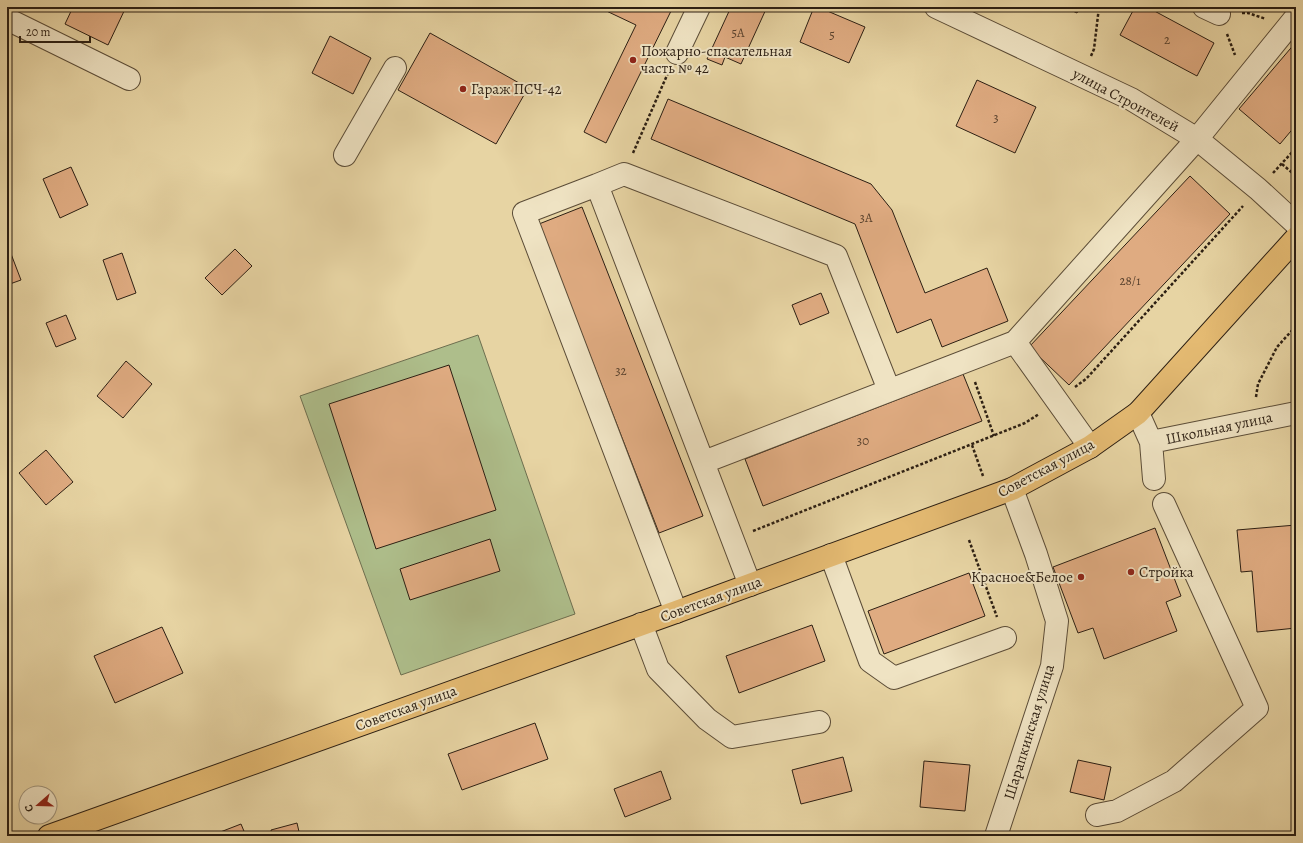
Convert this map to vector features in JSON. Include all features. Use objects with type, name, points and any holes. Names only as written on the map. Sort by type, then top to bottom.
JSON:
[{"type":"main road","name":"Советская улица","points":[[49,836],[676,612],[1012,490],[1090,447],[1138,413],[1296,238]]},
{"type":"street","points":[[677,52],[699,7]]},
{"type":"street","name":"улица Строителей","points":[[936,7],[1131,99],[1197,139],[1258,189],[1296,224]]},
{"type":"street","points":[[7,19],[130,79]]},
{"type":"street","points":[[704,462],[1015,342],[1197,139],[1292,22]]},
{"type":"street","points":[[344,155],[395,68]]},
{"type":"street","points":[[676,612],[524,214],[624,174],[836,256],[889,390]]},
{"type":"street","points":[[597,185],[750,585]]},
{"type":"street","points":[[1015,342],[1090,447]]},
{"type":"street","name":"Школьная улица","points":[[1138,413],[1151,442],[1296,413]]},
{"type":"street","points":[[1151,442],[1154,479]]},
{"type":"street","name":"Шарапкинская улица","points":[[996,836],[1052,666],[1057,621],[1036,554],[1012,490]]},
{"type":"street","points":[[1097,815],[1117,812],[1174,781],[1257,708],[1164,504]]},
{"type":"street","points":[[831,555],[870,661],[894,678],[1005,638]]},
{"type":"street","points":[[641,624],[658,669],[707,719],[732,737],[819,722]]},
{"type":"path","points":[[1079,75],[1094,49],[1099,7]]},
{"type":"path","points":[[1211,10],[1248,13],[1292,22]]},
{"type":"path","points":[[1211,10],[1245,80]]},
{"type":"path","points":[[624,174],[677,52]]},
{"type":"path","points":[[1282,164],[1296,176]]},
{"type":"path","points":[[1253,422],[1258,384],[1277,347],[1296,326]]},
{"type":"path","points":[[967,360],[994,436]]},
{"type":"path","points":[[970,540],[1005,638]]},
{"type":"green space","points":[[478,335],[575,614],[401,675],[300,396]]},
{"type":"building","points":[[73,7],[126,7],[108,45],[65,24]]},
{"type":"building","name":"Пожарно-спасательная часть № 42","points":[[598,7],[673,7],[606,143],[584,132],[636,25]]},
{"type":"building","points":[[731,7],[767,7],[741,64],[725,57],[722,65],[707,59]]},
{"type":"building","points":[[814,7],[818,7],[865,27],[849,63],[800,42]]},
{"type":"building","points":[[1064,7],[1080,7],[1077,13]]},
{"type":"building","points":[[1135,7],[1147,7],[1214,43],[1197,76],[1120,35]]},
{"type":"building","name":"Гараж ПСЧ-42","points":[[430,33],[528,88],[496,144],[398,90]]},
{"type":"building","points":[[330,36],[371,58],[353,94],[312,73]]},
{"type":"building","points":[[1296,42],[1296,125],[1280,144],[1239,109]]},
{"type":"building","points":[[977,80],[1036,107],[1015,153],[956,126]]},
{"type":"building","points":[[668,99],[871,184],[892,210],[925,293],[987,268],[1008,321],[942,347],[931,319],[897,333],[855,224],[651,139]]},
{"type":"building","points":[[71,167],[88,205],[60,218],[43,179]]},
{"type":"building","points":[[1190,176],[1230,214],[1069,385],[1029,347]]},
{"type":"building","points":[[582,207],[703,516],[659,533],[539,224]]},
{"type":"building","points":[[8,246],[21,280],[7,285],[7,247]]},
{"type":"building","points":[[235,249],[252,266],[222,295],[205,278]]},
{"type":"building","points":[[122,253],[136,293],[117,300],[103,260]]},
{"type":"building","points":[[821,293],[829,313],[800,325],[792,305]]},
{"type":"building","points":[[66,315],[76,339],[56,347],[46,323]]},
{"type":"building","points":[[126,361],[152,384],[123,418],[97,396]]},
{"type":"building","points":[[449,365],[496,510],[376,549],[329,404]]},
{"type":"building","points":[[963,374],[982,421],[763,506],[745,459]]},
{"type":"building","points":[[46,450],[73,482],[46,505],[19,473]]},
{"type":"building","points":[[1296,525],[1296,628],[1257,632],[1252,571],[1241,572],[1237,530]]},
{"type":"building","points":[[1155,528],[1181,596],[1166,602],[1177,631],[1104,659],[1093,628],[1078,633],[1053,567]]},
{"type":"building","points":[[490,539],[500,571],[410,600],[400,569]]},
{"type":"building","points":[[969,573],[985,616],[884,654],[868,611]]},
{"type":"building","points":[[812,625],[825,661],[739,693],[726,656]]},
{"type":"building","points":[[162,627],[183,673],[115,703],[94,656]]},
{"type":"building","points":[[535,723],[548,759],[462,790],[448,754]]},
{"type":"building","points":[[843,757],[852,791],[801,804],[792,770]]},
{"type":"building","points":[[1078,760],[1111,767],[1104,800],[1070,792]]},
{"type":"building","points":[[924,761],[970,765],[965,811],[920,807]]},
{"type":"building","points":[[661,771],[671,799],[625,817],[614,789]]},
{"type":"building","points":[[297,823],[300,836],[272,836],[271,830]]},
{"type":"building","points":[[241,824],[246,836],[210,836]]},
{"type":"place","name":"Пожарно-спасательная часть № 42","points":[[633,60]]},
{"type":"place","name":"Гараж ПСЧ-42","points":[[463,89]]},
{"type":"place","name":"Стройка","points":[[1131,572]]},
{"type":"place","name":"Красное&Белое","points":[[1081,577]]}]
